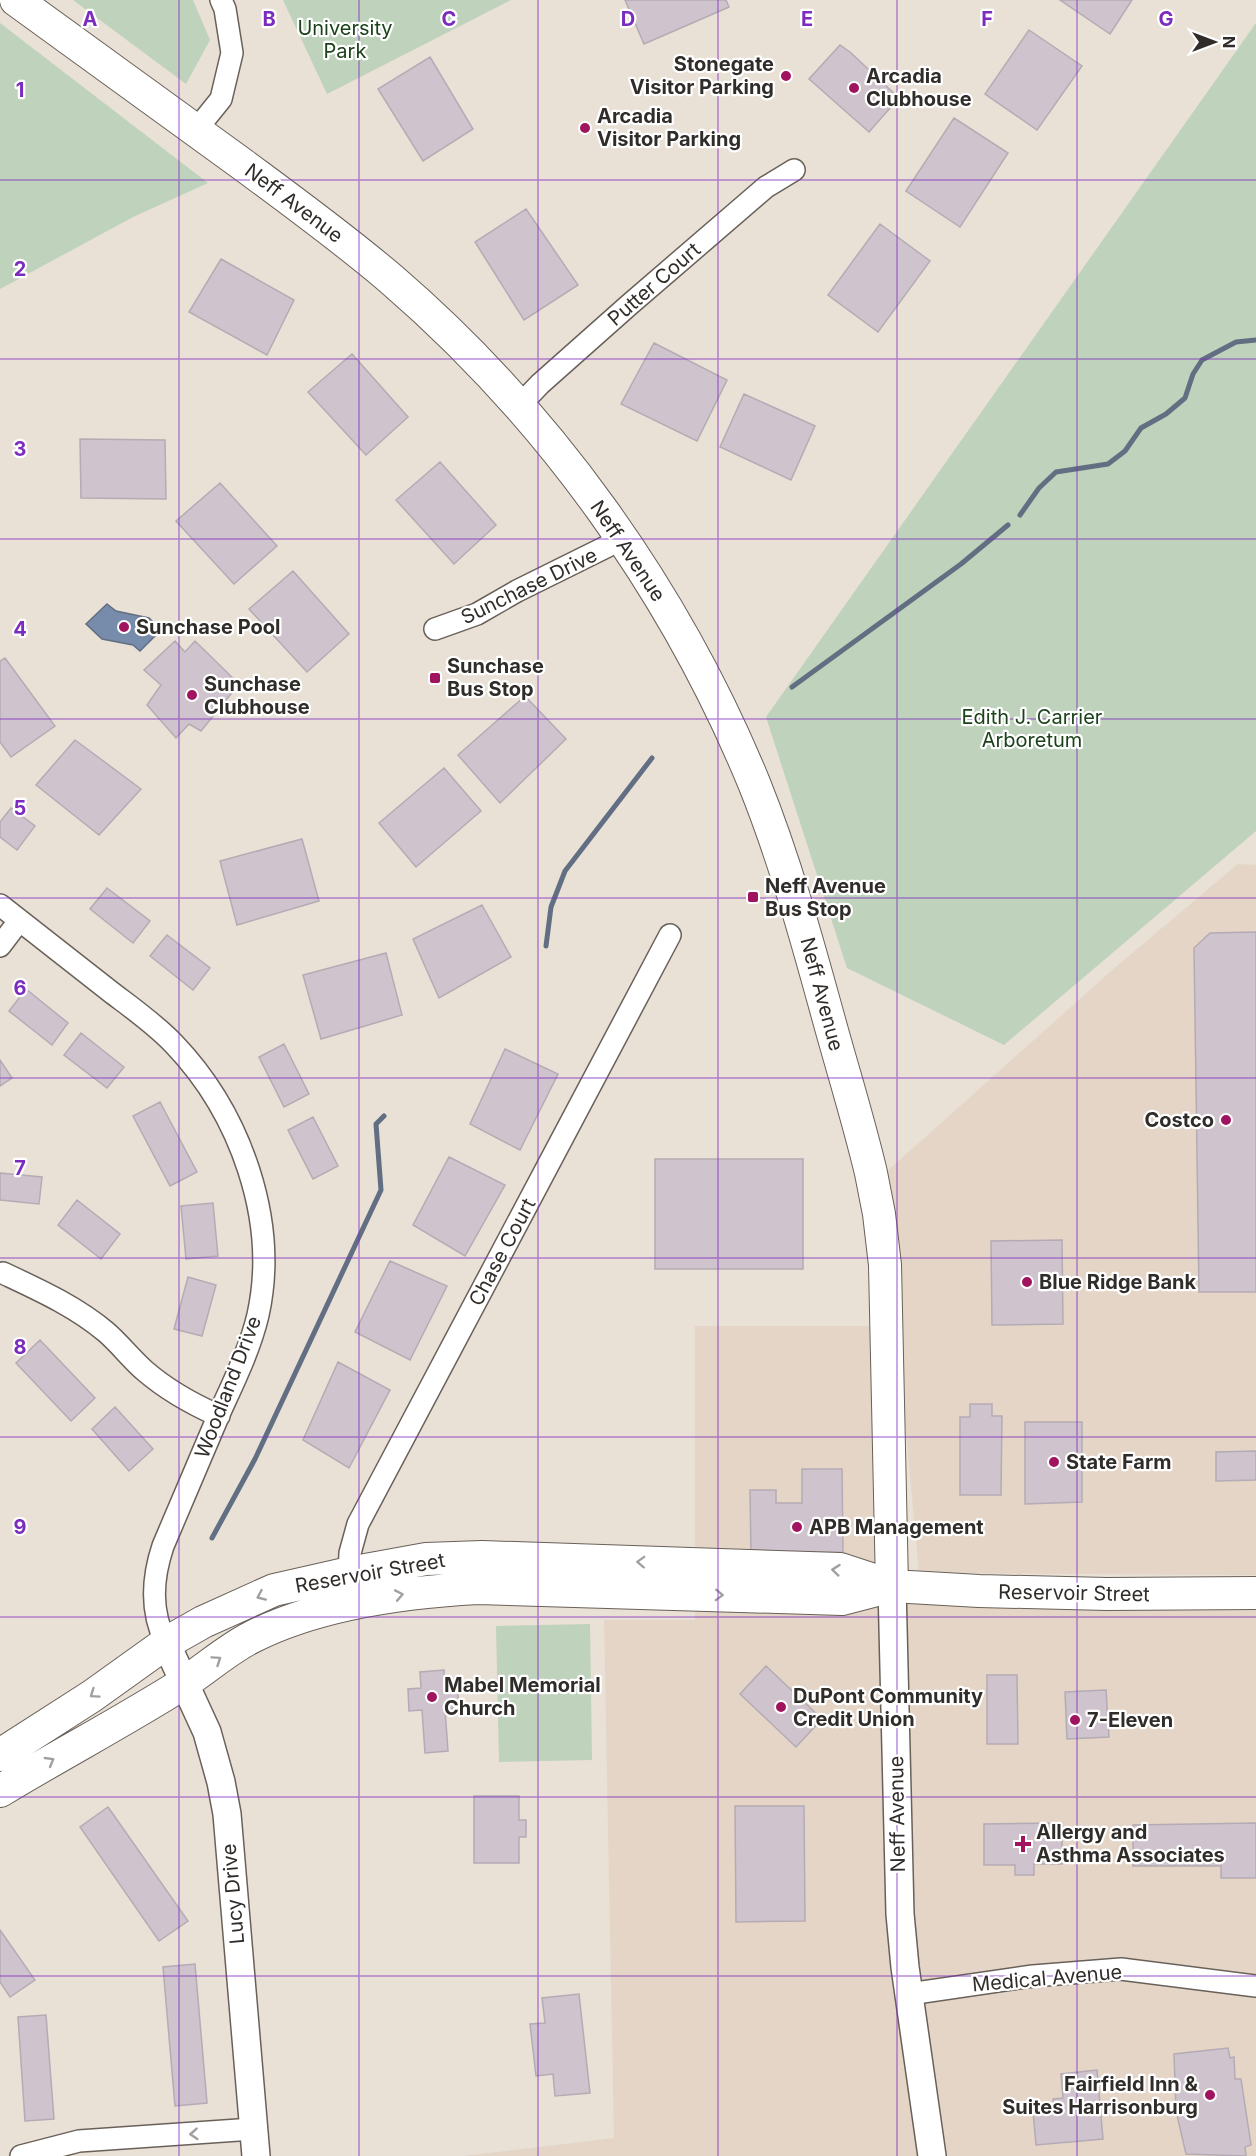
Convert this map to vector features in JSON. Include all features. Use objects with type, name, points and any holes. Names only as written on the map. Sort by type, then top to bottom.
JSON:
[{"type":"main road","name":"Neff Avenue","points":[[16,0],[196,130],[393,280],[460,344],[519,406],[582,484],[622,539],[674,622],[721,711],[758,794],[781,854],[866,1153],[879,1214],[885,1265],[892,1586]]},
{"type":"main road","name":"Reservoir Street","points":[[0,1755],[92,1696],[166,1643],[203,1622],[274,1590],[348,1573],[426,1559],[516,1557],[840,1569],[892,1586],[979,1591],[1107,1594],[1256,1593]]},
{"type":"main road","name":"Reservoir Street","points":[[0,1791],[184,1683],[251,1638],[293,1620],[357,1603],[418,1591],[478,1588],[842,1599],[892,1586]]},
{"type":"street","points":[[196,130],[221,99],[232,54],[225,9],[221,0]]},
{"type":"street","name":"Putter Court","points":[[519,406],[540,384],[680,261],[766,188],[794,170]]},
{"type":"street","name":"Sunchase Drive","points":[[435,629],[477,615],[524,587],[622,539]]},
{"type":"street","name":"Woodland Drive","points":[[0,905],[173,1043],[213,1093],[242,1151],[255,1193],[263,1251],[261,1294],[252,1335],[157,1564],[153,1591],[155,1610],[166,1643]]},
{"type":"street","points":[[0,946],[19,921]]},
{"type":"street","name":"Chase Court","points":[[348,1573],[350,1553],[358,1524],[670,935]]},
{"type":"street","points":[[3,1273],[77,1311],[106,1332],[144,1370],[164,1386],[190,1403],[219,1416]]},
{"type":"street","name":"Neff Avenue","points":[[892,1586],[898,1864],[902,1941],[932,2156]]},
{"type":"street","name":"Lucy Drive","points":[[166,1643],[207,1732],[227,1814],[252,2149]]},
{"type":"street","name":"Medical Avenue","points":[[909,1994],[1033,1976],[1121,1969],[1256,1986]]},
{"type":"street","points":[[21,2156],[79,2140],[252,2149]]},
{"type":"shaded area","points":[[1238,864],[1256,865],[1256,1575],[919,1573],[904,1411],[909,1579],[1256,1589],[1256,2156],[463,2156],[614,2138],[604,1620],[695,1620],[695,1326],[897,1326],[884,1174],[1118,965]]},
{"type":"green space","points":[[73,0],[193,0],[210,40],[186,84]]},
{"type":"green space","name":"University Park","points":[[283,0],[511,0],[327,94]]},
{"type":"green space","points":[[0,23],[208,183],[133,217],[0,289]]},
{"type":"green space","name":"Edith J. Carrier Arboretum","points":[[1256,23],[1256,831],[1004,1045],[847,968],[766,717]]},
{"type":"green space","points":[[590,1624],[592,1760],[499,1762],[496,1626]]},
{"type":"water","name":"Sunchase Pool","points":[[107,604],[116,611],[149,618],[161,630],[140,651],[133,645],[102,639],[86,624]]},
{"type":"building","points":[[625,0],[726,0],[729,7],[644,44]]},
{"type":"building","points":[[1060,0],[1132,0],[1110,34]]},
{"type":"building","points":[[1029,30],[1082,66],[1037,130],[985,94]]},
{"type":"building","name":"Arcadia Clubhouse","points":[[840,45],[899,98],[869,132],[809,79]]},
{"type":"building","points":[[430,57],[473,129],[423,161],[378,89]]},
{"type":"building","points":[[954,118],[1008,153],[960,227],[906,191]]},
{"type":"building","points":[[526,209],[578,285],[524,320],[475,242]]},
{"type":"building","points":[[880,224],[930,261],[878,332],[828,295]]},
{"type":"building","points":[[221,259],[294,300],[267,355],[189,312]]},
{"type":"building","points":[[654,343],[727,380],[697,441],[621,404]]},
{"type":"building","points":[[352,354],[408,417],[366,455],[308,392]]},
{"type":"building","points":[[744,394],[815,426],[791,480],[720,447]]},
{"type":"building","points":[[80,439],[165,440],[166,499],[81,498]]},
{"type":"building","points":[[440,462],[496,525],[454,564],[396,500]]},
{"type":"building","points":[[220,483],[277,546],[234,584],[176,521]]},
{"type":"building","points":[[293,571],[349,634],[307,672],[249,609]]},
{"type":"building","name":"Sunchase Clubhouse","points":[[175,641],[185,652],[195,641],[239,684],[201,731],[189,724],[176,738],[147,705],[161,685],[144,670]]},
{"type":"building","points":[[5,658],[55,726],[11,757],[0,742],[0,661]]},
{"type":"building","points":[[525,696],[566,739],[500,803],[458,755]]},
{"type":"building","points":[[75,740],[141,789],[99,835],[36,785]]},
{"type":"building","points":[[444,768],[481,811],[416,867],[379,823]]},
{"type":"building","points":[[11,808],[35,826],[17,850],[0,837],[0,822]]},
{"type":"building","points":[[302,839],[319,901],[237,925],[220,861]]},
{"type":"building","points":[[107,888],[150,921],[133,943],[90,909]]},
{"type":"building","points":[[482,905],[511,957],[439,998],[413,939]]},
{"type":"building","name":"Costco","points":[[1256,932],[1256,1292],[1199,1292],[1194,948],[1210,933]]},
{"type":"building","points":[[167,935],[210,968],[193,990],[150,956]]},
{"type":"building","points":[[386,953],[402,1015],[321,1039],[303,975]]},
{"type":"building","points":[[26,989],[68,1023],[52,1045],[9,1011]]},
{"type":"building","points":[[81,1033],[124,1067],[107,1088],[64,1055]]},
{"type":"building","points":[[284,1044],[309,1094],[284,1107],[259,1057]]},
{"type":"building","points":[[505,1049],[558,1074],[520,1150],[470,1124]]},
{"type":"building","points":[[0,1060],[12,1078],[0,1086]]},
{"type":"building","points":[[160,1102],[197,1172],[170,1186],[133,1116]]},
{"type":"building","points":[[313,1117],[338,1166],[313,1179],[288,1130]]},
{"type":"building","points":[[449,1157],[505,1185],[465,1256],[413,1225]]},
{"type":"building","points":[[655,1159],[803,1159],[803,1269],[655,1269]]},
{"type":"building","points":[[0,1173],[42,1177],[39,1204],[0,1200]]},
{"type":"building","points":[[77,1200],[120,1234],[101,1259],[58,1225]]},
{"type":"building","points":[[213,1203],[218,1256],[186,1259],[181,1206]]},
{"type":"building","name":"Blue Ridge Bank","points":[[1062,1240],[1063,1324],[992,1325],[991,1241]]},
{"type":"building","points":[[390,1261],[447,1286],[410,1360],[355,1332]]},
{"type":"building","points":[[188,1277],[216,1285],[202,1336],[174,1329]]},
{"type":"building","points":[[40,1340],[95,1398],[71,1421],[16,1363]]},
{"type":"building","points":[[338,1362],[390,1390],[349,1468],[303,1440]]},
{"type":"building","points":[[970,1404],[992,1404],[992,1416],[1002,1416],[1001,1495],[960,1495],[960,1417],[970,1417]]},
{"type":"building","points":[[115,1407],[153,1449],[129,1471],[92,1429]]},
{"type":"building","name":"State Farm","points":[[1025,1422],[1082,1422],[1082,1502],[1025,1504]]},
{"type":"building","points":[[1256,1451],[1256,1480],[1216,1481],[1216,1452]]},
{"type":"building","name":"APB Management","points":[[802,1469],[842,1469],[843,1552],[751,1553],[750,1490],[776,1490],[776,1503],[802,1503]]},
{"type":"building","name":"DuPont Community Credit Union","points":[[766,1666],[822,1719],[796,1747],[740,1694]]},
{"type":"building","points":[[444,1670],[444,1683],[457,1682],[459,1708],[445,1709],[448,1751],[425,1753],[422,1710],[409,1711],[408,1689],[421,1688],[420,1672]]},
{"type":"building","points":[[987,1675],[1017,1675],[1018,1744],[987,1744]]},
{"type":"building","points":[[1106,1690],[1109,1737],[1067,1739],[1065,1692]]},
{"type":"building","points":[[474,1796],[519,1796],[519,1820],[526,1820],[526,1837],[519,1837],[519,1863],[474,1863]]},
{"type":"building","points":[[735,1806],[804,1806],[805,1921],[736,1922]]},
{"type":"building","points":[[108,1807],[188,1921],[159,1941],[80,1827]]},
{"type":"building","name":"Allergy and Asthma Associates","points":[[1062,1823],[1062,1864],[1034,1864],[1034,1875],[1015,1875],[1015,1865],[984,1865],[984,1824]]},
{"type":"building","points":[[1256,1823],[1256,1878],[1221,1878],[1221,1866],[1133,1866],[1133,1825]]},
{"type":"building","points":[[0,1930],[35,1980],[10,1997],[0,1982]]},
{"type":"building","points":[[195,1964],[207,2103],[175,2106],[163,1967]]},
{"type":"building","points":[[579,1994],[590,2093],[555,2096],[553,2074],[536,2076],[530,2024],[545,2023],[542,1998]]},
{"type":"building","points":[[46,2015],[54,2119],[25,2121],[18,2017]]},
{"type":"building","name":"Fairfield Inn & Suites Harrisonburg","points":[[1228,2048],[1230,2058],[1234,2057],[1235,2079],[1241,2079],[1251,2145],[1245,2147],[1246,2156],[1186,2154],[1176,2111],[1174,2054]]},
{"type":"building","points":[[1097,2070],[1103,2139],[1036,2145],[1033,2111],[1054,2109],[1053,2099],[1063,2098],[1061,2074]]},
{"type":"waterway","points":[[1020,515],[1039,488],[1056,472],[1108,464],[1125,451],[1141,428],[1166,414],[1185,398],[1193,374],[1202,360],[1236,342],[1256,340]]},
{"type":"waterway","points":[[792,687],[961,564],[1008,525]]},
{"type":"waterway","points":[[546,946],[551,907],[565,871],[652,758]]},
{"type":"waterway","points":[[212,1538],[255,1459],[381,1190],[376,1124],[384,1116]]},
{"type":"place","name":"Stonegate Visitor Parking","points":[[786,76]]},
{"type":"place","name":"Arcadia Clubhouse","points":[[854,88]]},
{"type":"place","name":"Arcadia Visitor Parking","points":[[585,128]]},
{"type":"place","name":"Sunchase Pool","points":[[124,627]]},
{"type":"place","name":"Sunchase Bus Stop","points":[[435,678]]},
{"type":"place","name":"Sunchase Clubhouse","points":[[192,695]]},
{"type":"place","name":"Neff Avenue Bus Stop","points":[[753,897]]},
{"type":"place","name":"Costco","points":[[1226,1120]]},
{"type":"place","name":"Blue Ridge Bank","points":[[1027,1282]]},
{"type":"place","name":"State Farm","points":[[1054,1462]]},
{"type":"place","name":"APB Management","points":[[797,1527]]},
{"type":"place","name":"Mabel Memorial Church","points":[[432,1697]]},
{"type":"place","name":"DuPont Community Credit Union","points":[[781,1707]]},
{"type":"place","name":"7-Eleven","points":[[1075,1720]]},
{"type":"place","name":"Allergy and Asthma Associates","points":[[1023,1844]]},
{"type":"place","name":"Fairfield Inn & Suites Harrisonburg","points":[[1210,2095]]}]
